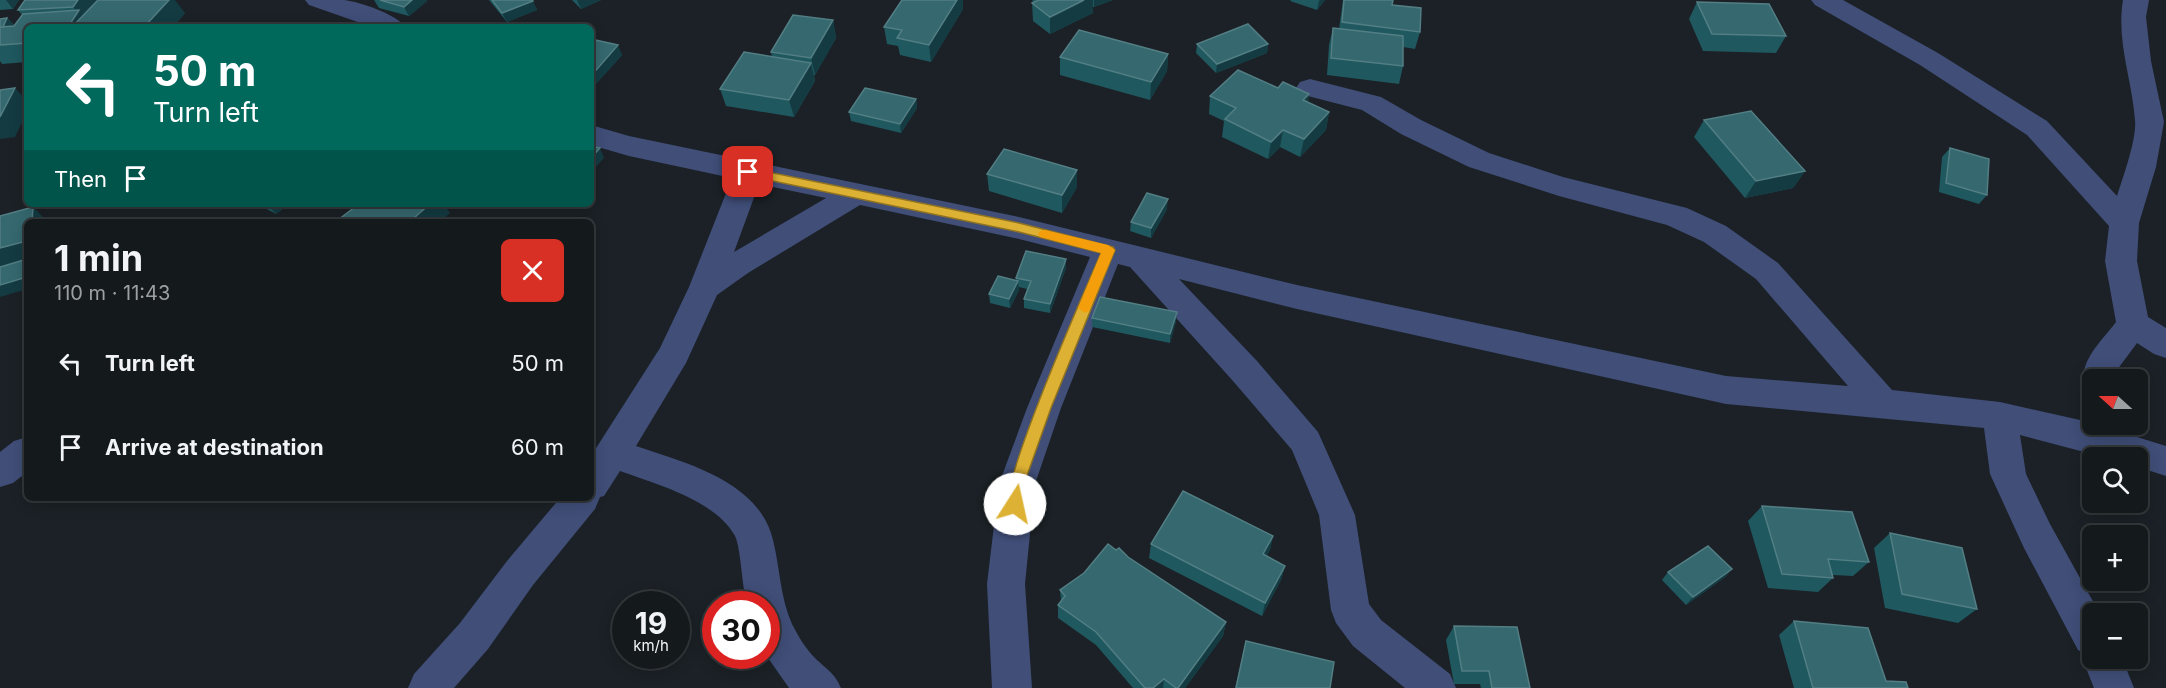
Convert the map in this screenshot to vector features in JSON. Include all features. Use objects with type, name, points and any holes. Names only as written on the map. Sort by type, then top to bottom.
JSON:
[{"type":"street","points":[[318,0],[386,24]]},
{"type":"street","points":[[1824,0],[1929,59],[2037,128],[2124,223]]},
{"type":"street","points":[[2136,0],[2133,17],[2158,117],[2124,223],[2121,261],[2133,324],[2166,345]]},
{"type":"street","points":[[1311,87],[1371,103],[1411,127],[1479,160],[1559,186],[1676,216],[1715,234],[1767,271],[1883,403]]},
{"type":"street","points":[[594,136],[629,146],[748,172],[1019,228],[1297,297],[1726,390],[1883,403],[2082,425]]},
{"type":"street","points":[[594,480],[673,355],[704,288],[748,172]]},
{"type":"street","points":[[704,288],[737,265],[856,194]]},
{"type":"street","points":[[1012,688],[1006,584],[1017,484],[1044,408],[1124,254]]},
{"type":"street","points":[[1124,254],[1245,371],[1306,442],[1337,515],[1350,610],[1367,633],[1436,688]]},
{"type":"street","points":[[2101,369],[2133,324]]},
{"type":"street","points":[[2000,416],[2008,474],[2037,536],[2082,619]]},
{"type":"street","points":[[2110,435],[2166,461]]},
{"type":"street","points":[[612,453],[702,487],[731,506],[752,531],[760,583],[777,637],[808,682],[821,688]]},
{"type":"street","points":[[0,472],[24,454]]},
{"type":"street","points":[[428,688],[474,636],[520,573],[580,501]]},
{"type":"street","points":[[2106,669],[2114,688]]},
{"type":"building","points":[[25,0],[78,0],[73,7],[18,10]]},
{"type":"building","points":[[98,0],[169,0],[147,24],[75,24]]},
{"type":"building","points":[[380,0],[412,0],[404,7]]},
{"type":"building","points":[[492,0],[532,0],[533,1],[502,13]]},
{"type":"building","points":[[902,0],[957,0],[929,45],[897,38],[902,30],[884,27]]},
{"type":"building","points":[[1039,0],[1084,0],[1050,17],[1032,3]]},
{"type":"building","points":[[1344,0],[1393,0],[1392,5],[1421,8],[1420,32],[1342,22]]},
{"type":"building","points":[[1697,2],[1769,4],[1786,36],[1712,34]]},
{"type":"building","points":[[79,10],[70,24],[24,24],[24,43],[0,45],[0,27],[14,26],[23,14]]},
{"type":"building","points":[[793,15],[833,20],[811,58],[771,52]]},
{"type":"building","points":[[7,18],[3,27],[0,27],[0,19]]},
{"type":"building","points":[[1248,24],[1268,44],[1217,64],[1197,44]]},
{"type":"building","points":[[1333,28],[1403,36],[1403,66],[1331,58]]},
{"type":"building","points":[[1079,30],[1168,54],[1151,82],[1060,57]]},
{"type":"building","points":[[594,40],[618,45],[594,73]]},
{"type":"building","points":[[744,52],[811,63],[789,100],[720,89]]},
{"type":"building","points":[[1238,70],[1278,88],[1283,82],[1309,94],[1303,100],[1329,112],[1304,139],[1283,130],[1271,142],[1225,119],[1236,108],[1210,96]]},
{"type":"building","points":[[15,88],[0,117],[0,90]]},
{"type":"building","points":[[865,88],[916,99],[900,124],[849,112]]},
{"type":"building","points":[[1751,111],[1805,171],[1756,181],[1704,120]]},
{"type":"building","points":[[594,147],[600,148],[594,155]]},
{"type":"building","points":[[1950,148],[1989,159],[1987,195],[1946,183]]},
{"type":"building","points":[[1004,149],[1077,170],[1062,195],[987,174]]},
{"type":"building","points":[[1147,193],[1168,199],[1151,228],[1131,222]]},
{"type":"building","points":[[33,207],[32,219],[24,219],[24,242],[0,248],[0,216]]},
{"type":"building","points":[[355,207],[427,207],[415,217],[419,219],[346,219],[342,217]]},
{"type":"building","points":[[1026,251],[1066,259],[1050,304],[1024,299],[1031,281],[1016,278]]},
{"type":"building","points":[[24,260],[24,278],[0,285],[0,267]]},
{"type":"building","points":[[998,276],[1018,281],[1009,299],[989,294]]},
{"type":"building","points":[[1100,297],[1177,312],[1170,334],[1092,318]]},
{"type":"building","points":[[1183,491],[1273,536],[1263,554],[1285,566],[1265,603],[1151,544]]},
{"type":"building","points":[[1762,506],[1852,512],[1869,562],[1828,559],[1833,578],[1782,574]]},
{"type":"building","points":[[1890,533],[1962,548],[1977,609],[1902,594]]},
{"type":"building","points":[[1108,544],[1116,550],[1119,548],[1128,557],[1226,622],[1178,688],[1164,679],[1153,688],[1145,688],[1096,632],[1058,605],[1065,596],[1060,590],[1084,573]]},
{"type":"building","points":[[1708,546],[1732,569],[1693,597],[1668,572]]},
{"type":"building","points":[[1794,621],[1868,628],[1886,681],[1906,682],[1908,688],[1813,688]]},
{"type":"building","points":[[1454,626],[1517,627],[1530,688],[1492,688],[1489,671],[1462,671]]},
{"type":"building","points":[[1246,641],[1334,662],[1330,688],[1236,688]]},
{"type":"slow traffic","points":[[1045,234],[1108,250],[1085,308]]},
{"type":"route","points":[[748,172],[1019,228],[1108,250],[1044,408],[1017,484],[1015,504]]}]
